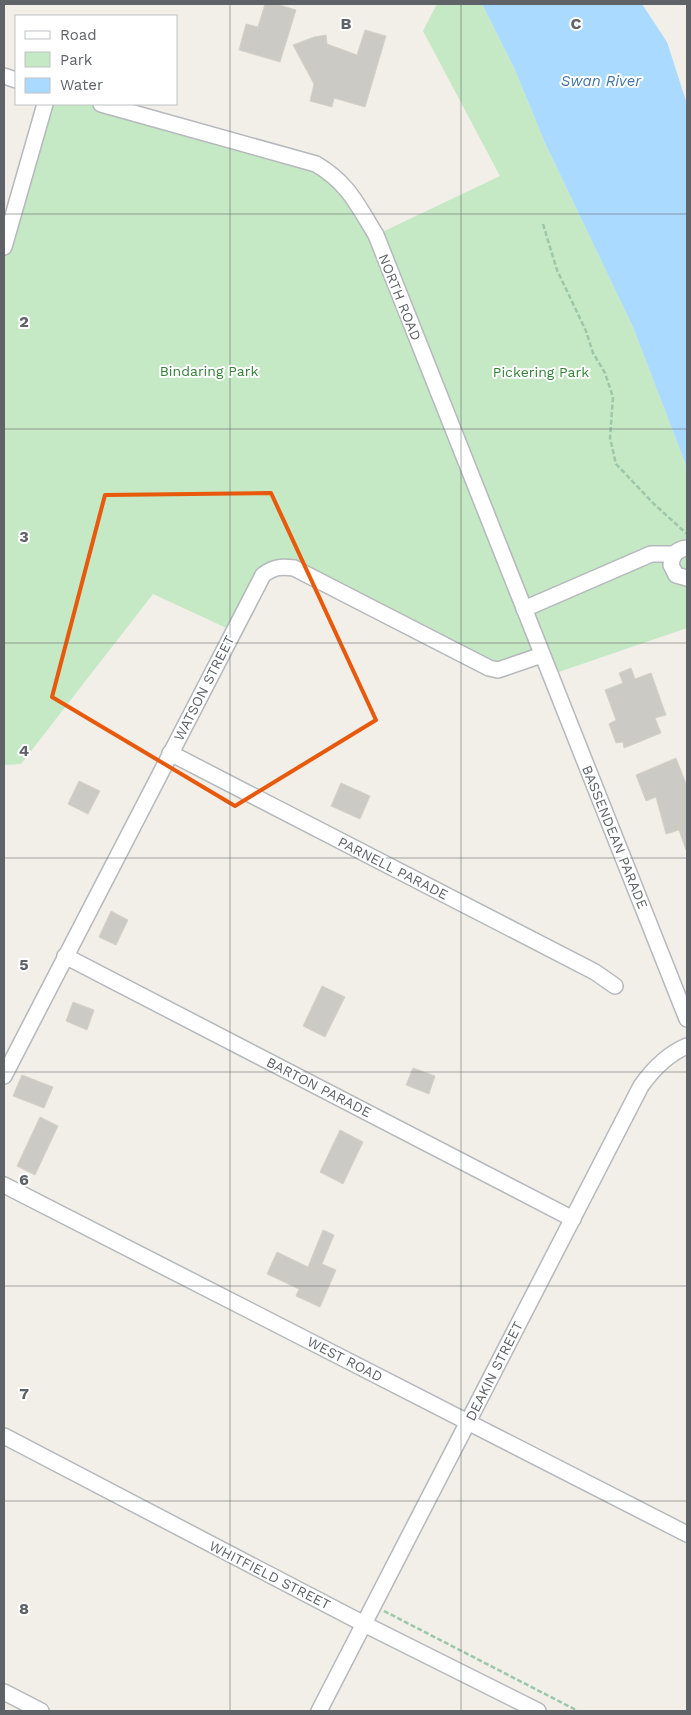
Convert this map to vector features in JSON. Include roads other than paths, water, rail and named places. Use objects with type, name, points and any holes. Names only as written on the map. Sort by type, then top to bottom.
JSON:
[{"type":"street","points":[[4,247],[45,105]]},
{"type":"street","name":"NORTH ROAD","points":[[105,105],[316,164],[334,174],[352,195],[376,235],[542,655]]},
{"type":"street","points":[[524,609],[651,554],[680,551]]},
{"type":"street","points":[[680,551],[671,565],[673,570],[681,577],[687,578]]},
{"type":"street","name":"WATSON STREET","points":[[4,1076],[263,575],[277,567],[294,568],[489,668],[498,670],[542,655]]},
{"type":"street","name":"BASSENDEAN PARADE","points":[[542,655],[684,1001],[687,1019]]},
{"type":"street","name":"PARNELL PARADE","points":[[170,753],[595,972],[615,986]]},
{"type":"street","name":"BARTON PARADE","points":[[65,956],[573,1219]]},
{"type":"street","name":"DEAKIN STREET","points":[[319,1711],[641,1086],[650,1073],[661,1063],[687,1046]]},
{"type":"street","name":"WEST ROAD","points":[[4,1185],[687,1534]]},
{"type":"street","name":"WHITFIELD STREET","points":[[4,1436],[364,1624],[538,1711]]},
{"type":"street","points":[[4,1692],[41,1711]]},
{"type":"water","name":"Swan River","points":[[482,4],[642,4],[667,42],[687,104],[687,468],[633,327],[545,143],[515,70]]},
{"type":"park label","name":"Bindaring Park","points":[[209,371]]},
{"type":"park label","name":"Pickering Park","points":[[541,372]]}]
